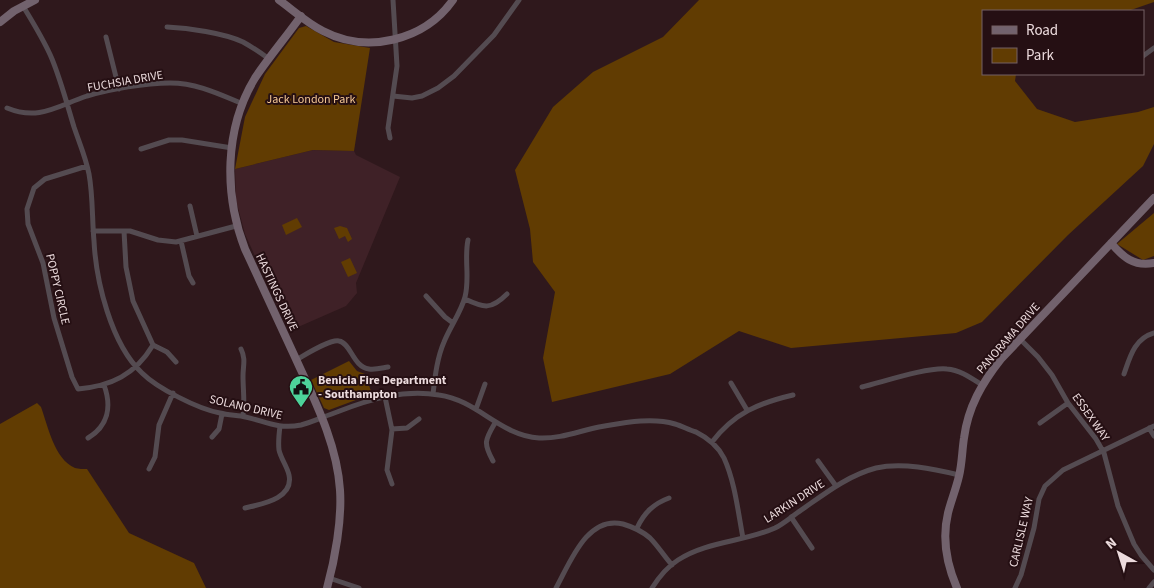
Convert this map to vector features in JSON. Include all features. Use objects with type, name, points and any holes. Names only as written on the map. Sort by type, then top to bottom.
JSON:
[{"type":"street","points":[[0,22],[22,6],[35,0]]},
{"type":"street","points":[[279,0],[323,31],[351,40],[370,42],[396,39],[422,29],[444,11],[453,0]]},
{"type":"street","points":[[390,138],[388,128],[397,66],[393,0]]},
{"type":"street","points":[[393,96],[412,98],[422,96],[438,88],[454,76],[488,42],[519,0]]},
{"type":"street","name":"SOLANO DRIVE","points":[[22,6],[51,56],[87,166],[96,262],[111,324],[119,343],[136,366],[152,381],[204,409],[222,414],[243,416],[280,426],[298,426],[364,402],[401,393],[433,394],[449,397],[476,409],[495,423],[521,435],[543,438],[558,438],[584,430],[634,422],[677,424],[702,435],[712,442],[723,457],[743,538]]},
{"type":"street","name":"HASTINGS DRIVE","points":[[301,16],[254,80],[243,104],[232,148],[230,193],[236,226],[245,249],[322,418],[335,461],[341,507],[327,588]]},
{"type":"street","points":[[167,27],[181,28],[241,41],[269,58]]},
{"type":"street","points":[[106,37],[119,89]]},
{"type":"street","name":"FUCHSIA DRIVE","points":[[7,108],[19,113],[38,113],[88,96],[119,89],[168,83],[180,83],[208,89],[243,104]]},
{"type":"street","points":[[141,149],[168,140],[182,140],[232,148]]},
{"type":"street","name":"POPPY CIRCLE","points":[[87,166],[45,179],[34,188],[27,208],[28,224],[43,263],[54,318],[76,388],[104,385],[119,379],[136,366],[153,345]]},
{"type":"street","name":"PANORAMA DRIVE","points":[[957,588],[949,565],[945,540],[948,513],[959,475],[964,437],[972,404],[982,385],[996,366],[1154,198]]},
{"type":"street","points":[[190,206],[197,236]]},
{"type":"street","points":[[93,231],[135,232],[168,242],[181,241],[236,226]]},
{"type":"street","points":[[124,231],[126,267],[133,301],[153,345],[167,352],[176,362]]},
{"type":"street","points":[[433,394],[439,355],[443,343],[465,299],[467,290],[466,251],[468,240]]},
{"type":"street","points":[[181,241],[188,276],[193,283]]},
{"type":"street","points":[[1110,243],[1123,256],[1134,262],[1142,264],[1154,263]]},
{"type":"street","points":[[465,299],[478,305],[490,306],[507,294]]},
{"type":"street","points":[[426,296],[444,317],[453,322]]},
{"type":"street","points":[[1124,374],[1132,350],[1148,335],[1154,333]]},
{"type":"street","name":"ESSEX WAY","points":[[1020,339],[1047,369],[1068,403],[1090,429],[1103,451],[1118,506],[1131,537],[1141,555],[1154,570]]},
{"type":"street","points":[[296,360],[333,341],[340,341],[364,368],[374,370],[388,367]]},
{"type":"street","points":[[241,349],[245,359],[243,416]]},
{"type":"street","points":[[862,387],[929,370],[946,368],[965,374],[982,385]]},
{"type":"street","points":[[731,383],[747,410]]},
{"type":"street","points":[[476,409],[485,384]]},
{"type":"street","points":[[88,438],[100,430],[104,423],[108,397],[104,385]]},
{"type":"street","points":[[149,469],[155,457],[159,425],[173,393]]},
{"type":"street","points":[[712,442],[726,427],[747,410],[760,404],[793,395]]},
{"type":"street","points":[[385,397],[392,429],[387,470],[392,484]]},
{"type":"street","points":[[1040,423],[1068,403]]},
{"type":"street","points":[[212,437],[219,429],[222,414]]},
{"type":"street","points":[[392,429],[407,428],[419,419]]},
{"type":"street","points":[[494,461],[487,449],[486,437],[495,423]]},
{"type":"street","points":[[245,508],[272,500],[285,492],[288,487],[289,473],[279,451],[280,426]]},
{"type":"street","points":[[1152,427],[1154,436]]},
{"type":"street","name":"CARLISLE WAY","points":[[1016,588],[1034,528],[1039,499],[1045,486],[1063,470],[1152,427]]},
{"type":"street","points":[[818,461],[836,486]]},
{"type":"street","name":"LARKIN DRIVE","points":[[652,588],[665,570],[685,556],[777,527],[836,486],[858,475],[888,466],[921,468],[959,475]]},
{"type":"street","points":[[637,528],[642,516],[651,507],[668,498]]},
{"type":"street","points":[[791,517],[812,548]]},
{"type":"street","points":[[556,588],[580,546],[600,525],[617,523],[637,528],[650,538],[672,565]]},
{"type":"street","points":[[329,578],[359,588]]},
{"type":"street","points":[[1149,588],[1154,582]]},
{"type":"shaded area","points":[[313,150],[354,151],[356,155],[400,177],[356,283],[357,293],[346,306],[289,331],[245,234],[236,200],[235,169]]},
{"type":"green space","points":[[699,0],[1154,0],[1154,2],[1131,10],[982,10],[982,75],[1016,75],[1015,81],[1037,109],[1075,122],[1138,112],[1154,107],[1154,144],[1143,166],[1068,235],[982,322],[956,333],[791,348],[739,331],[670,374],[552,402],[543,358],[555,292],[533,262],[530,229],[515,170],[553,107],[593,72],[663,37]]},
{"type":"green space","name":"Jack London Park","points":[[306,26],[334,42],[370,48],[354,151],[313,150],[235,169],[245,117],[265,74],[299,28]]},
{"type":"green space","points":[[1154,213],[1154,256],[1143,260],[1117,244]]},
{"type":"green space","points":[[297,218],[302,227],[286,235],[282,225]]},
{"type":"green space","points":[[340,226],[347,228],[352,239],[348,242],[345,236],[339,239],[334,228]]},
{"type":"green space","points":[[350,258],[357,273],[348,277],[341,262]]},
{"type":"green space","points":[[349,361],[357,371],[365,374],[372,394],[329,410],[324,408],[311,380]]},
{"type":"green space","points":[[37,403],[41,407],[57,450],[68,464],[75,468],[87,469],[129,533],[194,563],[206,588],[0,588],[0,424]]},
{"type":"place","name":"Benicia Fire Department - Southampton","points":[[301,408]]}]
